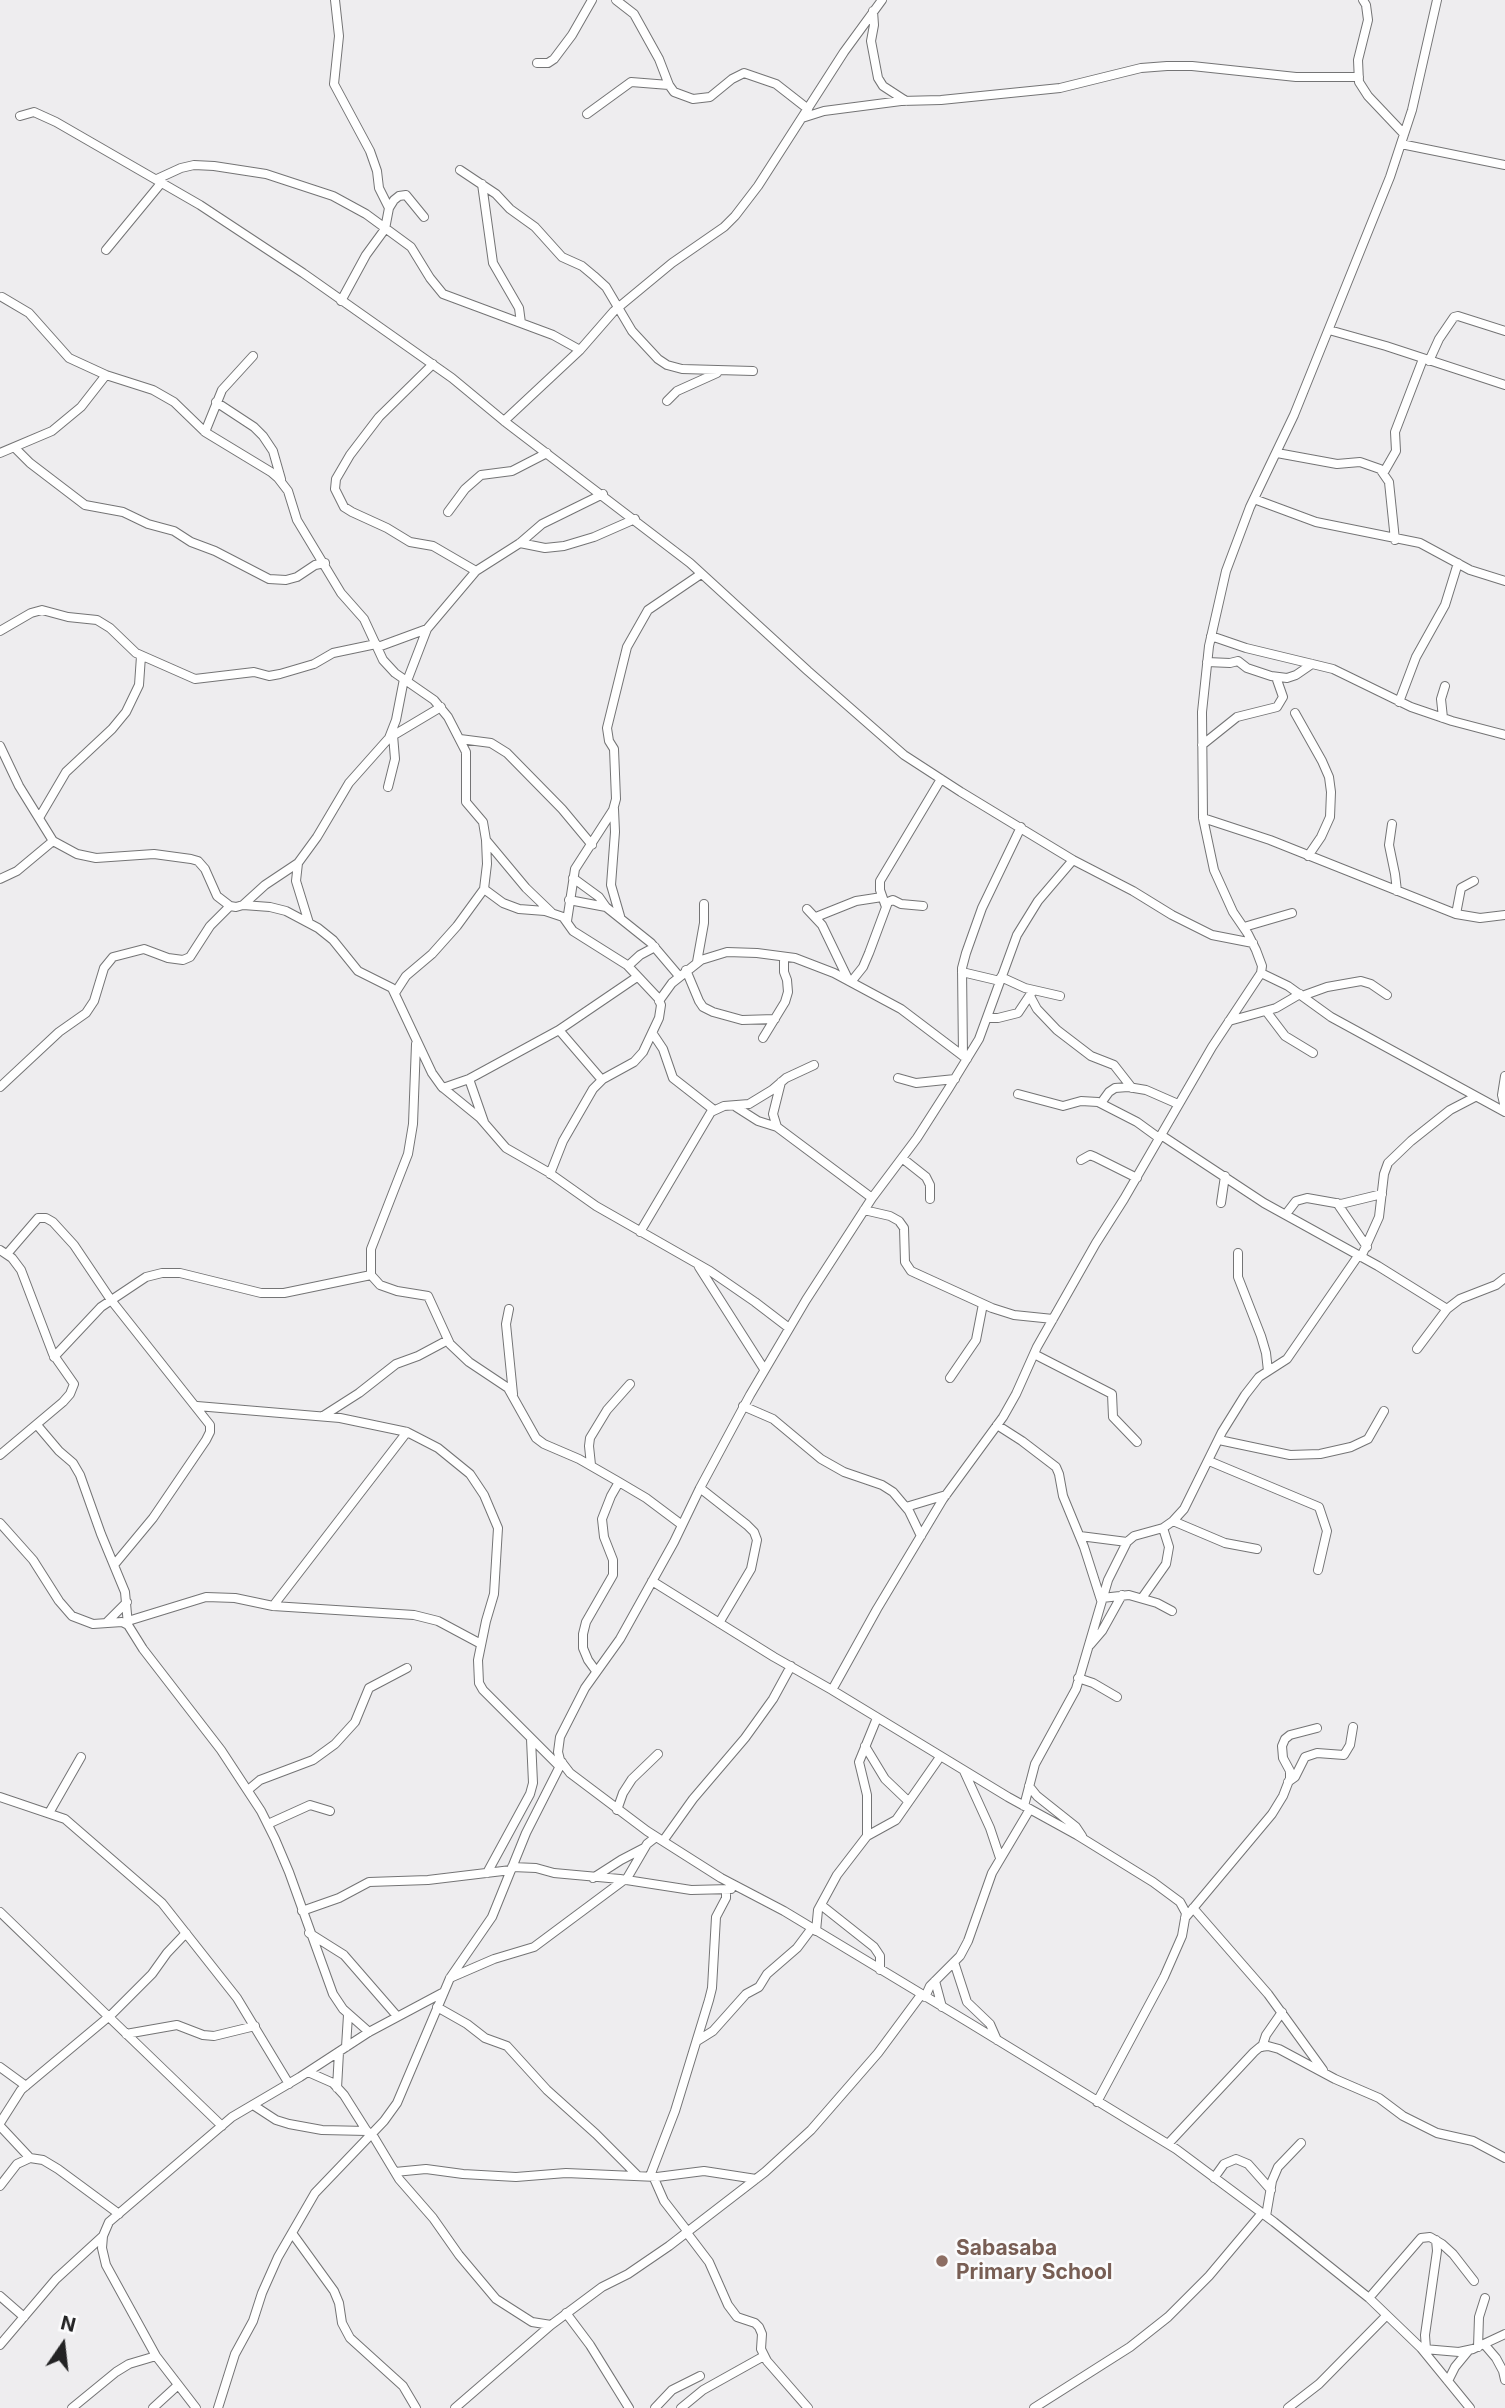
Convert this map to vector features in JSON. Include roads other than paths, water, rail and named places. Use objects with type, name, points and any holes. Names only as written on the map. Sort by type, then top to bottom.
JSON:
[{"type":"street","points":[[326,0],[336,11]]},
{"type":"street","points":[[335,0],[339,47],[334,84],[370,151],[379,188],[389,208]]},
{"type":"street","points":[[537,63],[548,63],[556,56],[592,0]]},
{"type":"street","points":[[616,0],[634,14],[674,92],[693,99],[710,97],[744,72],[776,83],[808,109]]},
{"type":"street","points":[[504,421],[580,350],[618,308],[672,263],[724,228],[735,216],[752,195],[881,0]]},
{"type":"street","points":[[1363,0],[1368,20],[1358,60],[1359,77],[1368,96],[1404,134]]},
{"type":"street","points":[[832,1689],[921,1536],[1016,1394],[1034,1354],[1096,1243],[1137,1178],[1178,1104],[1261,974],[1262,966],[1252,943],[1233,912],[1214,870],[1203,818],[1202,712],[1211,636],[1226,571],[1254,499],[1359,259],[1401,144],[1412,110],[1437,0]]},
{"type":"street","points":[[873,12],[871,41],[878,78],[883,86],[906,101]]},
{"type":"street","points":[[802,118],[824,111],[906,101],[1060,89],[1141,68],[1167,66],[1192,66],[1296,77],[1359,77]]},
{"type":"street","points":[[587,114],[631,82],[669,85]]},
{"type":"street","points":[[20,116],[29,112],[47,117],[160,181],[242,231],[433,364],[635,519],[701,574],[904,755],[1073,860],[1212,935],[1252,943]]},
{"type":"street","points":[[1401,144],[1505,165]]},
{"type":"street","points":[[106,250],[160,181],[181,167],[194,165],[267,174],[333,196],[366,214],[411,247],[430,278],[443,293],[553,335],[580,350]]},
{"type":"street","points":[[460,170],[482,184],[535,227],[557,252],[582,266],[606,287],[639,340],[667,365],[720,372],[753,371]]},
{"type":"street","points":[[482,184],[493,263],[519,308],[521,323]]},
{"type":"street","points":[[341,301],[366,255],[386,229],[389,208],[399,196],[406,195],[424,217]]},
{"type":"street","points":[[2,297],[29,313],[69,358],[106,375],[153,390],[174,402],[205,432],[271,472],[284,485]]},
{"type":"street","points":[[1384,472],[1396,451],[1395,432],[1426,360],[1454,317],[1505,331]]},
{"type":"street","points":[[1329,330],[1505,385]]},
{"type":"street","points":[[205,432],[222,390],[253,356]]},
{"type":"street","points":[[433,364],[380,417],[350,455],[336,479],[335,489],[344,507],[352,512],[410,542],[433,547],[476,571]]},
{"type":"street","points":[[667,401],[677,391],[720,372]]},
{"type":"street","points":[[0,453],[52,431],[80,407],[106,375]]},
{"type":"street","points":[[216,402],[263,436],[273,451],[297,520],[341,593],[364,619],[383,660],[395,673],[440,707],[460,739],[467,761],[466,802],[483,822],[486,840],[487,871],[484,889],[432,954],[406,976],[396,993]]},
{"type":"street","points":[[15,447],[30,463],[85,505],[123,512],[148,524],[174,531],[191,542],[215,551],[269,579],[286,580],[315,565],[325,563]]},
{"type":"street","points":[[448,512],[465,489],[481,475],[512,471],[547,453]]},
{"type":"street","points":[[1276,453],[1337,464],[1360,462],[1371,464],[1384,472],[1389,482],[1395,540]]},
{"type":"street","points":[[388,787],[395,759],[391,737],[405,680],[427,629],[476,571],[497,555],[520,543],[542,524],[603,495]]},
{"type":"street","points":[[1254,499],[1316,522],[1420,543],[1470,570],[1505,580]]},
{"type":"street","points":[[520,543],[545,548],[564,546],[594,537],[635,519]]},
{"type":"street","points":[[1399,702],[1416,657],[1446,605],[1458,563]]},
{"type":"street","points":[[620,916],[611,886],[617,791],[614,749],[608,733],[608,720],[626,647],[648,610],[701,574]]},
{"type":"street","points":[[0,631],[31,613],[46,610],[68,617],[102,622],[141,656],[195,678],[254,672],[269,676],[303,667],[333,653],[377,645],[427,629]]},
{"type":"street","points":[[1211,636],[1246,648],[1333,669],[1399,702],[1443,718],[1505,735]]},
{"type":"street","points":[[39,818],[66,772],[112,729],[126,712],[139,685],[141,656]]},
{"type":"street","points":[[1207,662],[1238,661],[1247,668],[1287,678],[1312,664]]},
{"type":"street","points":[[1202,745],[1237,717],[1278,707],[1283,697],[1276,677]]},
{"type":"street","points":[[1443,718],[1441,699],[1445,686]]},
{"type":"street","points":[[243,905],[265,885],[298,863],[349,783],[391,737],[440,707]]},
{"type":"street","points":[[1295,712],[1322,761],[1329,777],[1331,792],[1330,817],[1308,856]]},
{"type":"street","points":[[460,739],[491,743],[507,753],[562,809],[592,845]]},
{"type":"street","points":[[0,746],[19,786],[53,841],[65,849],[89,857],[154,854],[198,861],[205,869],[217,895],[230,906]]},
{"type":"street","points":[[886,907],[880,881],[941,779]]},
{"type":"street","points":[[567,921],[575,869],[614,809]]},
{"type":"street","points":[[1203,818],[1270,840],[1456,914],[1479,918],[1505,915]]},
{"type":"street","points":[[1392,824],[1389,845],[1396,891]]},
{"type":"street","points":[[965,1058],[962,972],[966,953],[982,908],[1021,827]]},
{"type":"street","points":[[486,840],[526,888],[551,912],[567,921],[573,931],[617,956],[628,966],[659,1001],[661,1011],[643,1052],[634,1062],[602,1080],[577,1113],[550,1174]]},
{"type":"street","points":[[0,878],[17,871],[53,841]]},
{"type":"street","points":[[218,2408],[235,2354],[253,2321],[278,2257],[315,2193],[397,2103],[450,1978],[492,1917],[526,1833],[561,1764],[558,1752],[560,1737],[596,1671],[620,1639],[764,1369],[864,1210],[955,1079],[988,1018],[1017,935],[1038,901],[1073,860]]},
{"type":"street","points":[[298,863],[296,881],[309,923]]},
{"type":"street","points":[[573,878],[599,897],[606,907]]},
{"type":"street","points":[[1456,914],[1461,888],[1474,881]]},
{"type":"street","points":[[484,889],[503,903],[519,909],[551,912]]},
{"type":"street","points":[[816,917],[856,901],[882,897]]},
{"type":"street","points":[[569,900],[606,907],[620,916],[655,947],[679,976]]},
{"type":"street","points":[[850,981],[863,967],[888,902],[893,900],[901,904],[923,906]]},
{"type":"street","points":[[697,962],[704,923],[704,904]]},
{"type":"street","points":[[0,1087],[68,1024],[87,1011],[94,1001],[104,968],[113,957],[144,949],[168,958],[183,960],[190,957],[210,926],[230,906],[243,905],[286,911],[333,940],[358,971],[387,985],[396,993],[432,1073],[443,1088],[506,1147],[596,1206],[697,1264],[789,1328]]},
{"type":"street","points":[[807,909],[816,917],[850,981]]},
{"type":"street","points":[[1244,927],[1292,913]]},
{"type":"street","points":[[628,966],[655,947]]},
{"type":"street","points":[[659,1001],[679,976],[697,962],[727,952],[795,958],[850,981],[901,1009],[965,1058]]},
{"type":"street","points":[[763,1038],[788,992],[784,957]]},
{"type":"street","points":[[687,970],[703,1007],[742,1020],[775,1019]]},
{"type":"street","points":[[962,972],[1000,979],[1032,993],[1060,996]]},
{"type":"street","points":[[1261,974],[1288,986],[1331,1017],[1475,1097],[1505,1110]]},
{"type":"street","points":[[443,1088],[469,1079],[559,1030],[637,977]]},
{"type":"street","points":[[1229,1021],[1266,1011],[1327,987],[1361,981],[1387,995]]},
{"type":"street","points":[[988,1018],[1018,1013],[1032,993]]},
{"type":"street","points":[[1032,993],[1037,1009],[1057,1030],[1091,1056],[1114,1065],[1132,1088]]},
{"type":"street","points":[[1266,1011],[1285,1035],[1313,1053]]},
{"type":"street","points":[[559,1030],[602,1080]]},
{"type":"street","points":[[653,1034],[663,1049],[673,1078],[714,1110]]},
{"type":"street","points":[[416,1041],[413,1124],[408,1154],[371,1249],[371,1275],[380,1286],[428,1296],[448,1340],[469,1362],[500,1381],[514,1397],[536,1438],[591,1465],[646,1498],[682,1525]]},
{"type":"street","points":[[640,1232],[706,1118],[714,1110],[724,1106],[749,1104],[797,1072],[814,1065]]},
{"type":"street","points":[[1505,1076],[1502,1095],[1505,1110]]},
{"type":"street","points":[[898,1078],[916,1083],[955,1079]]},
{"type":"street","points":[[469,1079],[485,1125]]},
{"type":"street","points":[[777,1127],[773,1114],[781,1082]]},
{"type":"street","points":[[1101,1103],[1115,1088],[1132,1088],[1146,1090],[1178,1104]]},
{"type":"street","points":[[1018,1094],[1063,1107],[1090,1101],[1101,1103],[1447,1309]]},
{"type":"street","points":[[455,2408],[566,2313],[601,2287],[628,2274],[687,2233],[756,2179],[811,2130],[878,2053],[935,1981],[954,1962],[968,1941],[981,1909],[984,1891],[1027,1808],[1035,1764],[1069,1705],[1101,1599],[1127,1542],[1134,1536],[1163,1528],[1184,1509],[1245,1395],[1259,1377],[1287,1359],[1296,1349],[1367,1247],[1379,1217],[1384,1174],[1388,1163],[1450,1110],[1475,1097]]},
{"type":"street","points":[[736,1107],[758,1121],[777,1127],[872,1198]]},
{"type":"street","points":[[1081,1160],[1090,1155],[1137,1178]]},
{"type":"street","points":[[902,1158],[926,1177],[930,1185],[930,1199]]},
{"type":"street","points":[[1221,1203],[1225,1177]]},
{"type":"street","points":[[1286,1214],[1296,1201],[1307,1198],[1337,1203],[1355,1202],[1382,1194]]},
{"type":"street","points":[[1337,1203],[1367,1247]]},
{"type":"street","points":[[864,1210],[890,1216],[904,1228],[905,1262],[911,1270],[983,1304],[1014,1315],[1053,1319]]},
{"type":"street","points":[[0,1455],[63,1402],[73,1389],[73,1381],[54,1357],[21,1270],[3,1252],[38,1218],[46,1218],[74,1245],[111,1300],[210,1424],[206,1440],[153,1518],[114,1565]]},
{"type":"street","points":[[1238,1253],[1238,1277],[1266,1353],[1268,1371]]},
{"type":"street","points":[[697,1264],[764,1369]]},
{"type":"street","points":[[54,1357],[111,1300],[146,1278],[162,1273],[180,1273],[261,1293],[284,1293],[371,1275]]},
{"type":"street","points":[[1417,1349],[1447,1309],[1460,1299],[1496,1285],[1505,1278]]},
{"type":"street","points":[[950,1378],[976,1340],[983,1304]]},
{"type":"street","points":[[509,1309],[506,1324],[514,1397]]},
{"type":"street","points":[[322,1416],[359,1393],[396,1364],[448,1340]]},
{"type":"street","points":[[1034,1354],[1112,1394],[1113,1417],[1137,1442]]},
{"type":"street","points":[[591,1465],[590,1437],[607,1410],[629,1384]]},
{"type":"street","points":[[197,1406],[322,1416],[379,1425],[407,1432],[438,1448],[470,1474],[493,1513],[498,1528],[494,1594],[477,1672],[483,1690],[531,1739],[617,1810],[659,1839],[814,1929],[1168,2144],[1369,2298],[1423,2349],[1470,2408]]},
{"type":"street","points":[[743,1406],[773,1419],[821,1459],[844,1472],[882,1485],[893,1492],[906,1507],[921,1536]]},
{"type":"street","points":[[1219,1440],[1290,1455],[1320,1454],[1351,1447],[1368,1439],[1384,1411]]},
{"type":"street","points":[[37,1425],[77,1468],[125,1592],[128,1623],[143,1649],[221,1750],[248,1790],[268,1824],[289,1872],[333,1994],[348,2015],[369,2032]]},
{"type":"street","points":[[996,1425],[1023,1441],[1056,1467],[1066,1505],[1080,1536],[1101,1599]]},
{"type":"street","points":[[273,1606],[407,1432]]},
{"type":"street","points":[[1209,1461],[1319,1507],[1327,1531],[1318,1570]]},
{"type":"street","points":[[596,1671],[583,1648],[583,1634],[586,1622],[613,1575],[613,1560],[604,1537],[602,1519],[619,1482]]},
{"type":"street","points":[[699,1488],[747,1525],[757,1540],[751,1569],[719,1623]]},
{"type":"street","points":[[906,1507],[946,1496]]},
{"type":"street","points":[[1173,1521],[1225,1543],[1256,1549]]},
{"type":"street","points":[[0,1523],[33,1560],[72,1616],[93,1624],[128,1623],[206,1597],[235,1598],[273,1606],[414,1615],[438,1621],[481,1644]]},
{"type":"street","points":[[1142,1598],[1166,1564],[1170,1547],[1163,1528]]},
{"type":"street","points":[[1080,1536],[1097,1536],[1127,1542]]},
{"type":"street","points":[[652,1581],[940,1757],[1085,1840],[1180,1902],[1186,1913],[1182,1936],[1164,1977],[1097,2102]]},
{"type":"street","points":[[1101,1599],[1122,1595],[1142,1598],[1172,1611]]},
{"type":"street","points":[[1088,1647],[1102,1631],[1122,1595]]},
{"type":"street","points":[[106,1623],[127,1602]]},
{"type":"street","points":[[593,1878],[659,1839],[745,1738],[773,1699],[791,1666]]},
{"type":"street","points":[[248,1790],[260,1780],[313,1760],[335,1744],[355,1722],[369,1688],[407,1668]]},
{"type":"street","points":[[1079,1678],[1117,1697]]},
{"type":"street","points":[[867,1836],[867,1795],[859,1762],[877,1718]]},
{"type":"street","points":[[1288,1782],[1295,1777],[1305,1757],[1317,1753],[1344,1755],[1350,1745],[1353,1727]]},
{"type":"street","points":[[1185,1918],[1272,1814],[1283,1796],[1290,1771],[1283,1758],[1282,1746],[1285,1739],[1290,1735],[1317,1728]]},
{"type":"street","points":[[487,1873],[530,1794],[533,1783],[531,1739]]},
{"type":"street","points":[[865,1745],[885,1779],[908,1801]]},
{"type":"street","points":[[617,1810],[632,1779],[658,1754]]},
{"type":"street","points":[[49,1813],[81,1757]]},
{"type":"street","points":[[697,2041],[713,2031],[746,1994],[759,1987],[767,1974],[814,1929],[821,1905],[837,1875],[867,1836],[896,1820],[940,1757]]},
{"type":"street","points":[[964,1770],[990,1828],[1000,1858]]},
{"type":"street","points":[[1029,1786],[1076,1827],[1085,1840]]},
{"type":"street","points":[[0,1797],[65,1819],[162,1903],[237,1998],[289,2084]]},
{"type":"street","points":[[268,1824],[310,1805],[330,1811]]},
{"type":"street","points":[[450,1978],[494,1959],[534,1947],[625,1880],[644,1848]]},
{"type":"street","points":[[302,1911],[339,1898],[369,1882],[428,1880],[512,1869],[536,1868],[554,1873],[691,1890],[741,1889]]},
{"type":"street","points":[[726,1889],[724,1904],[716,1917],[712,1988],[675,2111],[652,2176],[664,2201],[709,2262],[722,2293],[737,2317],[755,2323],[761,2331],[761,2349],[764,2356],[808,2408]]},
{"type":"street","points":[[821,1905],[874,1947],[880,1956],[880,1970]]},
{"type":"street","points":[[1194,1908],[1282,2012],[1324,2073]]},
{"type":"street","points":[[0,1912],[222,2126]]},
{"type":"street","points":[[30,2158],[0,2124],[26,2086],[109,2017],[152,1974],[186,1933]]},
{"type":"street","points":[[309,1933],[344,1955],[397,2016]]},
{"type":"street","points":[[954,1962],[967,2002],[990,2024],[997,2040]]},
{"type":"street","points":[[935,1981],[942,2007]]},
{"type":"street","points":[[0,2345],[56,2279],[103,2236],[109,2222],[222,2126],[369,2032],[444,1993]]},
{"type":"street","points":[[437,2007],[485,2038],[507,2046],[547,2090],[637,2175]]},
{"type":"street","points":[[1168,2144],[1262,2047],[1266,2035],[1282,2012]]},
{"type":"street","points":[[337,2088],[348,2015]]},
{"type":"street","points":[[126,2034],[177,2025],[203,2035],[214,2036],[255,2026]]},
{"type":"street","points":[[1262,2047],[1279,2049],[1379,2098],[1403,2116],[1437,2133],[1473,2141],[1505,2158]]},
{"type":"street","points":[[319,2065],[327,2080]]},
{"type":"street","points":[[0,2067],[26,2086]]},
{"type":"street","points":[[309,2072],[337,2088],[394,2172],[496,2298],[532,2322],[551,2325]]},
{"type":"street","points":[[253,2105],[276,2120],[289,2124],[369,2134]]},
{"type":"street","points":[[1034,2408],[1130,2347],[1168,2317],[1264,2215],[1278,2167],[1301,2143]]},
{"type":"street","points":[[0,2186],[17,2164],[30,2158],[43,2160],[119,2214]]},
{"type":"street","points":[[1214,2179],[1224,2164],[1236,2159],[1248,2164],[1271,2190]]},
{"type":"street","points":[[394,2172],[426,2169],[516,2177],[566,2173],[674,2176],[704,2171],[756,2179]]},
{"type":"street","points":[[292,2233],[334,2291],[345,2330],[403,2386],[416,2408]]},
{"type":"street","points":[[103,2236],[106,2265],[156,2356],[195,2408]]},
{"type":"street","points":[[1369,2298],[1417,2242],[1426,2237],[1436,2240],[1453,2253],[1474,2280]]},
{"type":"street","points":[[1423,2349],[1436,2259],[1436,2240]]},
{"type":"street","points":[[87,2250],[104,2255]]},
{"type":"street","points":[[0,2296],[24,2317]]},
{"type":"street","points":[[1448,2381],[1455,2367],[1477,2347],[1479,2317],[1485,2298]]},
{"type":"street","points":[[566,2313],[590,2345],[629,2408]]},
{"type":"street","points":[[1288,2408],[1319,2384],[1386,2315]]},
{"type":"street","points":[[1423,2349],[1459,2352],[1477,2347],[1505,2333]]},
{"type":"street","points":[[1477,2347],[1500,2364],[1505,2380]]},
{"type":"street","points":[[72,2408],[116,2372],[130,2364],[156,2356]]},
{"type":"street","points":[[681,2408],[703,2390],[764,2356]]},
{"type":"street","points":[[655,2408],[672,2390],[700,2376]]},
{"type":"street","points":[[153,2408],[177,2386]]},
{"type":"place","name":"Sabasaba Primary School","points":[[942,2261]]}]
